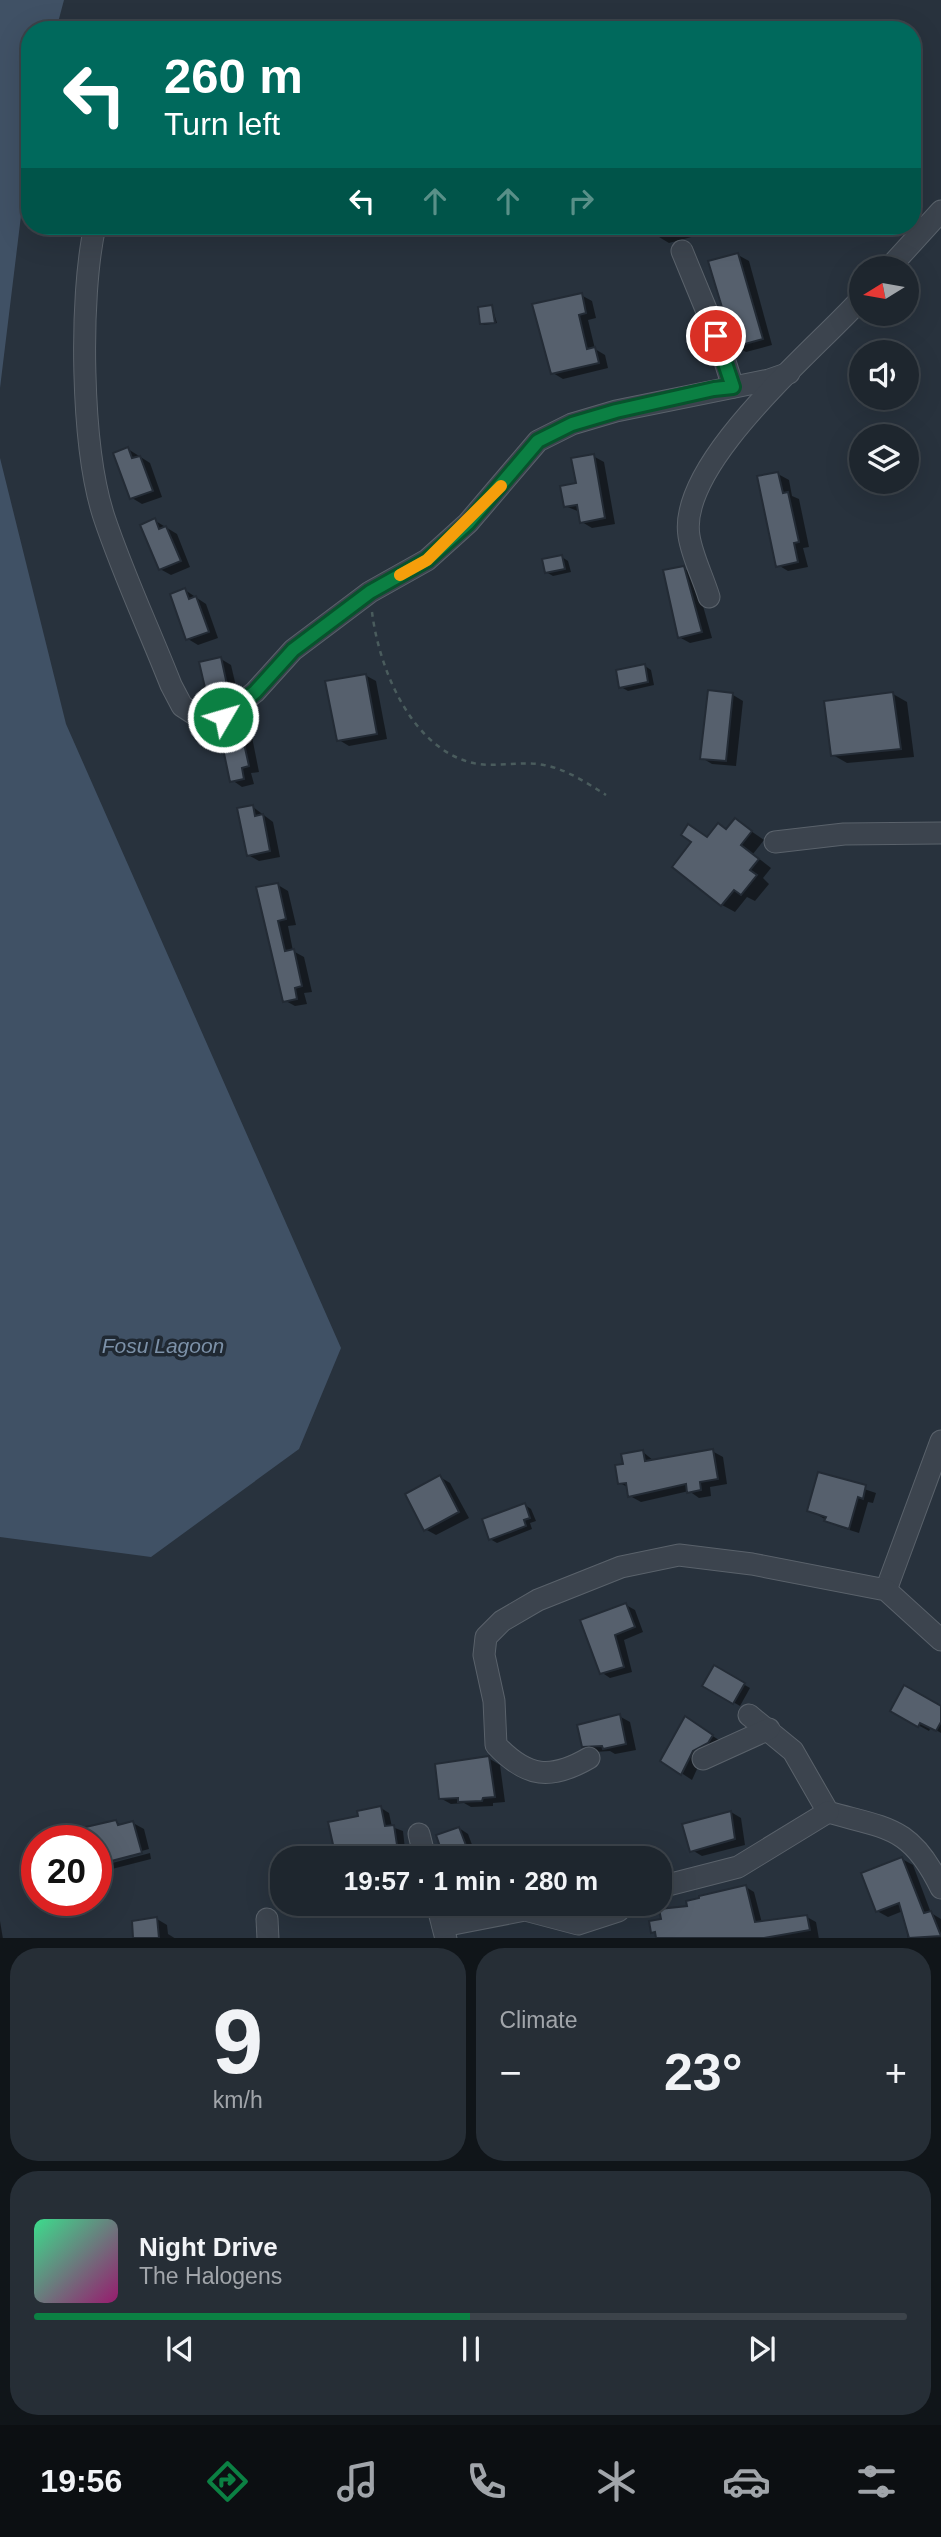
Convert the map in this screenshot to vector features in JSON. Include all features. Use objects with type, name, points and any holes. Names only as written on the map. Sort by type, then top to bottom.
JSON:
[{"type":"street","points":[[921,233],[941,211]]},
{"type":"street","points":[[94,235],[88,295],[86,379],[92,465],[103,515],[182,706],[202,719],[223,717],[255,692],[293,650],[370,592],[427,560],[468,523],[538,441],[572,424],[616,411],[789,373]]},
{"type":"street","points":[[900,256],[919,235]]},
{"type":"street","points":[[682,251],[733,387]]},
{"type":"street","points":[[709,597],[688,534],[694,500],[705,471],[752,409],[849,311]]},
{"type":"street","points":[[775,842],[844,834],[941,833]]},
{"type":"street","points":[[886,1590],[941,1441]]},
{"type":"street","points":[[589,1758],[567,1771],[536,1773],[515,1764],[496,1745],[494,1701],[484,1655],[486,1637],[502,1621],[538,1600],[621,1567],[679,1555],[751,1564],[886,1590],[941,1640]]},
{"type":"street","points":[[749,1715],[793,1751],[828,1812],[891,1829],[902,1835],[928,1862],[941,1888]]},
{"type":"street","points":[[703,1759],[769,1729]]},
{"type":"street","points":[[672,1884],[738,1867],[828,1812]]},
{"type":"street","points":[[419,1834],[422,1846]]},
{"type":"street","points":[[445,1932],[502,1916]]},
{"type":"street","points":[[547,1916],[578,1924],[601,1916]]},
{"type":"path","points":[[370,592],[380,649],[405,706],[428,740],[469,762],[544,765],[581,780],[606,795]]},
{"type":"water","points":[[0,0],[64,0],[58,21],[21,21],[21,216],[0,388]]},
{"type":"water","name":"Fosu Lagoon","points":[[0,458],[66,724],[341,1348],[299,1449],[151,1557],[0,1537]]},
{"type":"building","points":[[738,253],[763,339],[734,347],[708,261]]},
{"type":"building","points":[[582,293],[586,313],[579,315],[587,349],[595,347],[599,363],[551,374],[532,304]]},
{"type":"building","points":[[492,305],[495,323],[480,324],[478,307]]},
{"type":"building","points":[[128,447],[132,458],[140,456],[153,491],[130,499],[113,453]]},
{"type":"building","points":[[594,454],[605,518],[580,523],[577,505],[564,507],[560,486],[576,483],[571,458]]},
{"type":"building","points":[[778,472],[783,493],[788,492],[799,542],[794,543],[798,562],[776,567],[757,476]]},
{"type":"building","points":[[155,518],[159,529],[166,526],[181,561],[159,570],[140,525]]},
{"type":"building","points":[[562,555],[565,569],[545,573],[542,559]]},
{"type":"building","points":[[684,566],[702,632],[678,638],[663,570]]},
{"type":"building","points":[[185,588],[189,599],[196,596],[209,632],[186,640],[170,594]]},
{"type":"building","points":[[221,657],[229,694],[221,695],[223,701],[218,704],[209,705],[199,662]]},
{"type":"building","points":[[645,664],[648,682],[619,688],[616,670]]},
{"type":"building","points":[[366,674],[377,734],[337,741],[325,681]]},
{"type":"building","points":[[708,690],[733,693],[726,761],[700,759]]},
{"type":"building","points":[[893,692],[901,749],[831,756],[824,701]]},
{"type":"building","points":[[241,730],[249,766],[242,768],[244,779],[230,782],[220,734]]},
{"type":"building","points":[[253,805],[255,816],[263,814],[270,851],[247,856],[237,808]]},
{"type":"building","points":[[735,818],[752,831],[741,845],[759,859],[750,870],[757,875],[741,895],[734,890],[721,906],[672,867],[691,842],[681,835],[688,824],[707,837],[718,823],[726,829]]},
{"type":"building","points":[[278,883],[286,919],[278,921],[285,951],[294,949],[302,986],[295,988],[297,999],[283,1002],[256,887]]},
{"type":"building","points":[[713,1449],[718,1479],[700,1482],[701,1490],[687,1493],[686,1484],[628,1497],[626,1483],[618,1484],[615,1465],[623,1464],[621,1454],[643,1450],[645,1461]]},
{"type":"building","points":[[818,1472],[866,1485],[863,1499],[858,1497],[849,1529],[824,1521],[826,1517],[807,1511]]},
{"type":"building","points":[[440,1475],[459,1512],[424,1531],[405,1494]]},
{"type":"building","points":[[525,1503],[530,1518],[524,1520],[526,1526],[489,1540],[482,1519]]},
{"type":"building","points":[[626,1603],[635,1627],[615,1635],[624,1667],[600,1674],[580,1620]]},
{"type":"building","points":[[714,1665],[745,1683],[733,1704],[702,1686]]},
{"type":"building","points":[[904,1685],[941,1706],[941,1722],[936,1731],[920,1723],[918,1727],[890,1711]]},
{"type":"building","points":[[620,1714],[626,1744],[603,1749],[602,1746],[582,1747],[577,1725]]},
{"type":"building","points":[[685,1716],[713,1735],[708,1743],[693,1751],[681,1775],[660,1761]]},
{"type":"building","points":[[489,1756],[495,1797],[483,1798],[482,1801],[458,1802],[458,1798],[439,1799],[435,1764]]},
{"type":"building","points":[[381,1806],[385,1826],[394,1825],[397,1846],[333,1846],[328,1822],[358,1816],[357,1811]]},
{"type":"building","points":[[731,1811],[735,1839],[690,1852],[682,1824]]},
{"type":"building","points":[[116,1820],[118,1825],[133,1821],[142,1853],[112,1861],[112,1825],[94,1825]]},
{"type":"building","points":[[459,1827],[466,1846],[440,1846],[436,1835]]},
{"type":"building","points":[[902,1857],[924,1913],[931,1911],[941,1936],[909,1938],[899,1903],[876,1912],[861,1873]]},
{"type":"building","points":[[746,1885],[755,1922],[807,1915],[810,1930],[764,1938],[656,1938],[655,1932],[651,1933],[649,1921],[661,1919],[660,1916],[672,1916],[672,1908],[687,1906],[686,1901]]},
{"type":"building","points":[[157,1917],[159,1938],[133,1938],[132,1921]]},
{"type":"slow traffic","points":[[400,575],[427,560],[468,523],[501,486]]},
{"type":"route","points":[[223,717],[255,692],[293,650],[370,592],[427,560],[468,523],[538,441],[572,424],[616,411],[733,387],[716,336]]}]
